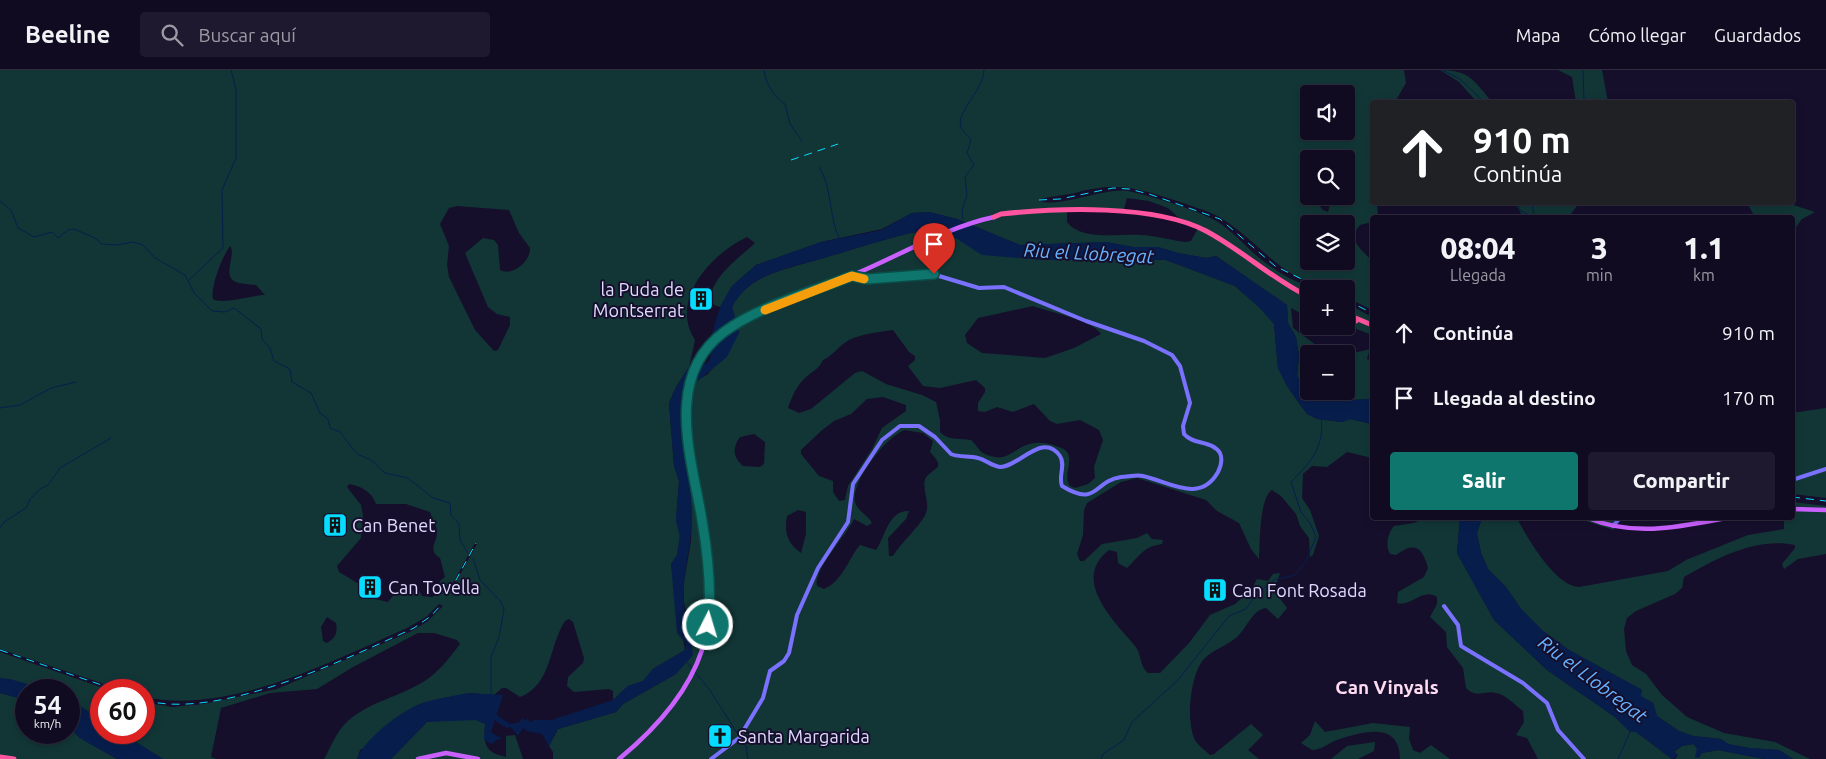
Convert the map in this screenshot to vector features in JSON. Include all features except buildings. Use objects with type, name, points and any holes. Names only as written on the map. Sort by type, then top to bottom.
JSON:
[{"type":"highway","points":[[991,218],[1072,212],[1177,222],[1212,237],[1300,294]]},
{"type":"highway","points":[[1355,319],[1370,326]]},
{"type":"highway","points":[[1356,321],[1370,326]]},
{"type":"highway","points":[[0,757],[14,759]]},
{"type":"main road","points":[[618,759],[656,723],[680,694],[690,678],[706,635],[710,610],[710,574],[685,421],[688,390],[698,364],[708,348],[722,333],[749,317],[852,276],[962,227],[991,218]]},
{"type":"main road","points":[[1795,510],[1826,510]]},
{"type":"main road","points":[[1594,520],[1613,526],[1660,529],[1714,520]]},
{"type":"main road","points":[[418,759],[446,753],[478,759]]},
{"type":"street","points":[[710,759],[740,737],[762,698],[770,671],[788,656],[797,615],[818,568],[847,524],[854,482],[882,440],[893,430],[906,425],[921,426],[938,438],[951,454],[976,457],[999,466],[1010,464],[1034,449],[1050,449],[1057,452],[1062,460],[1060,478],[1062,486],[1082,495],[1093,494],[1117,478],[1142,475],[1168,485],[1200,489],[1211,482],[1221,465],[1221,456],[1215,448],[1189,439],[1184,434],[1183,426],[1190,407],[1189,397],[1179,363],[1174,356],[1164,350],[1136,338],[1077,318],[1004,287],[979,288],[929,273],[868,279],[852,276]]},
{"type":"street","points":[[1795,479],[1826,469]]},
{"type":"street","points":[[1613,526],[1618,520]]},
{"type":"street","points":[[1444,606],[1458,625],[1461,646],[1523,682],[1547,703],[1558,730],[1584,759]]},
{"type":"green space","points":[[0,70],[1404,70],[1406,83],[1396,100],[1370,100],[1370,205],[1377,205],[1378,215],[1370,215],[1370,222],[1360,225],[1355,236],[1355,215],[1300,215],[1300,270],[1355,270],[1355,240],[1360,249],[1370,259],[1370,309],[1355,302],[1355,280],[1303,280],[1281,266],[1242,233],[1218,216],[1171,199],[1131,188],[1105,187],[1039,200],[1055,202],[1107,192],[1128,191],[1187,208],[1218,222],[1265,263],[1300,283],[1300,313],[1291,308],[1293,328],[1316,345],[1300,345],[1300,381],[1297,376],[1299,356],[1296,337],[1288,323],[1287,305],[1216,256],[1206,258],[1158,247],[1133,247],[1106,242],[1020,245],[957,219],[929,212],[912,213],[882,229],[821,242],[756,265],[732,286],[720,307],[714,305],[710,298],[716,282],[755,243],[747,237],[720,255],[708,267],[698,280],[691,294],[687,309],[688,325],[695,340],[689,367],[676,387],[669,403],[674,466],[679,481],[676,520],[680,536],[677,555],[671,564],[685,650],[653,669],[643,681],[628,686],[613,700],[613,691],[609,689],[574,692],[567,686],[568,677],[583,663],[584,658],[573,622],[569,619],[565,621],[560,631],[544,674],[530,691],[520,697],[506,688],[502,688],[494,695],[468,693],[360,750],[357,759],[324,759],[344,725],[363,710],[408,690],[429,678],[442,666],[460,644],[457,640],[434,633],[418,633],[353,667],[317,689],[270,693],[221,708],[211,757],[216,759],[163,759],[139,744],[155,744],[155,704],[172,707],[203,704],[277,689],[410,632],[428,621],[443,606],[439,604],[426,617],[407,628],[312,670],[244,692],[210,699],[177,701],[155,698],[155,679],[90,679],[0,649]],"holes":[[[1127,198],[1149,201],[1168,208],[1179,218],[1193,223],[1197,230],[1191,241],[1185,242],[1142,235],[1092,234],[1082,232],[1067,222],[1067,212],[1124,209]],[[457,206],[509,210],[519,233],[530,248],[524,263],[515,270],[505,272],[500,270],[498,245],[494,240],[483,238],[465,253],[488,307],[497,314],[510,317],[510,325],[498,350],[494,351],[475,330],[449,277],[447,265],[449,246],[440,224],[449,208]],[[230,246],[232,250],[229,270],[232,279],[238,283],[256,285],[265,295],[223,301],[213,299],[213,287],[218,271]],[[349,484],[366,490],[376,504],[406,504],[430,512],[437,532],[433,549],[440,558],[445,577],[440,581],[438,594],[432,597],[422,596],[420,592],[399,588],[388,602],[362,596],[359,584],[339,572],[337,566],[361,538],[363,515],[361,505],[347,487]],[[475,543],[477,544],[450,593],[448,592]],[[327,617],[336,623],[337,630],[334,637],[327,643],[323,641],[321,627]]]},
{"type":"green space","points":[[1440,70],[1458,72],[1465,75],[1476,83],[1490,100],[1475,100],[1459,82]]},
{"type":"green space","points":[[1558,70],[1602,70],[1608,100],[1576,100],[1572,77]]},
{"type":"green space","points":[[1516,205],[1578,205],[1570,215],[1522,215]]},
{"type":"green space","points":[[1748,205],[1793,205],[1815,212],[1802,219],[1795,228],[1795,215],[1754,215]]},
{"type":"green space","points":[[940,228],[950,236],[1016,257],[1044,260],[1105,258],[1166,260],[1235,286],[1260,308],[1274,324],[1278,368],[1287,386],[1307,414],[1317,419],[1342,422],[1350,419],[1370,424],[1370,458],[1347,452],[1327,467],[1312,466],[1303,474],[1302,498],[1310,510],[1319,536],[1313,555],[1310,557],[1309,538],[1300,526],[1296,514],[1281,496],[1272,490],[1262,511],[1259,559],[1251,549],[1239,523],[1217,511],[1206,500],[1137,478],[1121,482],[1087,503],[1084,510],[1083,535],[1077,554],[1080,561],[1084,561],[1102,544],[1137,538],[1147,533],[1152,539],[1163,540],[1162,544],[1155,545],[1146,550],[1127,568],[1118,563],[1117,552],[1109,550],[1098,562],[1094,574],[1095,587],[1100,600],[1137,649],[1143,667],[1148,673],[1160,673],[1189,643],[1210,615],[1235,604],[1251,590],[1257,579],[1268,581],[1273,574],[1280,573],[1274,591],[1287,608],[1278,619],[1266,608],[1261,609],[1253,616],[1237,637],[1205,658],[1196,674],[1191,698],[1190,711],[1193,734],[1196,742],[1201,747],[1210,755],[1214,754],[1251,724],[1263,735],[1248,750],[1259,759],[553,759],[553,752],[549,746],[558,729],[616,712],[623,704],[676,674],[692,645],[684,602],[684,582],[691,541],[692,513],[681,413],[684,392],[696,381],[708,374],[739,333],[732,307],[737,298],[753,283],[776,272],[910,233]],"holes":[[[1033,306],[1080,321],[1096,329],[1101,334],[1074,348],[1045,358],[982,353],[967,343],[965,335],[978,318]],[[893,330],[909,352],[915,356],[915,360],[908,366],[923,386],[940,388],[976,380],[985,388],[985,392],[978,403],[978,411],[985,412],[997,407],[1013,412],[1034,404],[1050,421],[1057,424],[1080,420],[1099,430],[1103,440],[1094,467],[1095,478],[1088,484],[1075,488],[1070,486],[1067,478],[1069,456],[1067,452],[1053,445],[1033,443],[1002,457],[995,457],[982,452],[971,440],[947,437],[940,432],[940,420],[936,402],[922,395],[886,384],[862,371],[855,373],[811,409],[799,413],[788,408],[800,384],[818,368],[823,360],[842,345],[854,338]],[[883,397],[906,405],[906,411],[882,428],[872,449],[848,486],[845,500],[839,501],[833,492],[833,481],[819,476],[801,454],[801,450],[821,431],[834,421],[851,414],[867,399]],[[905,430],[923,433],[933,441],[930,452],[938,462],[938,465],[925,479],[924,488],[927,509],[924,517],[893,556],[889,556],[888,538],[906,519],[909,511],[896,515],[876,550],[860,545],[836,581],[824,589],[817,586],[820,571],[854,519],[867,526],[872,523],[856,505],[855,494],[858,483],[871,461],[897,434]],[[754,434],[765,442],[764,464],[760,467],[743,466],[736,456],[736,445],[740,437]],[[798,510],[806,512],[806,534],[801,553],[792,545],[786,532],[787,516]]]},
{"type":"green space","points":[[1355,308],[1370,316],[1370,334],[1355,328]]},
{"type":"green space","points":[[1370,349],[1367,359],[1370,360],[1370,399],[1355,400],[1355,353]]},
{"type":"green space","points":[[1826,408],[1826,498],[1795,494],[1795,413]]},
{"type":"green space","points":[[1795,502],[1826,506],[1826,554],[1798,559],[1784,569],[1782,564],[1795,548],[1795,545],[1766,544],[1723,556],[1684,577],[1682,588],[1675,594],[1636,611],[1627,618],[1624,629],[1626,651],[1632,665],[1646,674],[1662,695],[1687,717],[1724,733],[1775,742],[1810,759],[1793,759],[1779,750],[1749,748],[1728,744],[1721,739],[1693,736],[1679,731],[1657,716],[1653,703],[1640,696],[1642,690],[1569,650],[1543,631],[1521,609],[1506,587],[1488,569],[1481,553],[1477,533],[1481,520],[1518,520],[1542,559],[1551,569],[1560,578],[1579,587],[1668,571],[1686,560],[1748,535],[1784,529],[1784,520],[1795,520]]},
{"type":"green space","points":[[1421,520],[1460,520],[1457,553],[1494,620],[1547,670],[1615,717],[1630,732],[1636,732],[1672,759],[1538,759],[1527,738],[1516,735],[1524,722],[1523,711],[1499,694],[1492,692],[1477,694],[1466,688],[1463,668],[1447,647],[1446,632],[1430,617],[1437,604],[1437,597],[1427,594],[1407,603],[1397,603],[1398,592],[1424,577],[1428,568],[1423,555],[1416,548],[1408,548],[1396,555],[1390,554],[1387,543],[1394,526]]},
{"type":"green space","points":[[1582,520],[1616,520],[1614,530]]},
{"type":"green space","points":[[0,652],[77,679],[15,679],[15,682],[0,678]]},
{"type":"green space","points":[[80,680],[90,683],[90,712],[80,707]]},
{"type":"green space","points":[[0,693],[15,697],[15,744],[80,744],[80,738],[117,759],[0,759]]},
{"type":"green space","points":[[476,720],[485,724],[485,742],[489,750],[506,757],[506,736],[515,735],[523,759],[391,759],[427,722]]},
{"type":"green space","points":[[1315,721],[1325,732],[1373,723],[1410,727],[1409,739],[1413,750],[1420,753],[1431,745],[1450,759],[1400,759],[1398,747],[1394,739],[1387,734],[1378,732],[1368,732],[1347,737],[1312,750],[1301,743],[1310,735]]},
{"type":"green space","points":[[1375,742],[1374,751],[1358,759],[1331,759],[1347,746]]},
{"type":"green space","points":[[1693,744],[1702,753],[1718,750],[1764,759],[1675,759],[1678,755],[1674,752],[1682,746]]},
{"type":"water","points":[[929,212],[957,219],[1020,245],[1106,242],[1133,247],[1158,247],[1206,258],[1216,256],[1287,305],[1288,323],[1296,337],[1299,356],[1297,376],[1300,381],[1300,400],[1370,399],[1370,424],[1350,419],[1342,422],[1317,419],[1307,414],[1287,386],[1278,368],[1274,324],[1260,308],[1235,286],[1166,260],[1105,258],[1044,260],[982,255],[940,228],[895,237],[783,269],[757,280],[741,294],[732,307],[739,333],[727,357],[684,392],[683,423],[692,514],[684,580],[684,602],[693,655],[676,674],[623,704],[616,712],[558,729],[549,746],[542,734],[527,731],[523,728],[518,736],[512,728],[502,725],[502,721],[508,724],[518,723],[523,718],[524,721],[527,719],[531,722],[534,720],[552,720],[613,700],[628,686],[643,681],[653,669],[685,650],[686,643],[677,633],[671,564],[677,555],[680,536],[676,520],[679,481],[674,466],[669,403],[676,387],[689,367],[708,363],[711,355],[708,347],[720,307],[732,286],[756,265],[821,242],[882,230],[912,213]]},
{"type":"water","points":[[1460,520],[1481,520],[1477,533],[1481,553],[1488,569],[1506,587],[1521,609],[1543,631],[1569,650],[1642,690],[1641,696],[1653,703],[1657,716],[1679,731],[1693,736],[1721,739],[1728,744],[1749,748],[1779,750],[1793,759],[1764,759],[1718,750],[1702,753],[1699,758],[1695,757],[1697,748],[1693,744],[1682,746],[1674,751],[1678,755],[1672,759],[1636,732],[1630,732],[1615,717],[1547,670],[1494,620],[1457,553]]},
{"type":"water","points":[[0,678],[15,680],[15,697],[0,693]]},
{"type":"water","points":[[468,693],[503,695],[491,732],[502,739],[496,740],[492,744],[484,740],[485,724],[476,720],[427,722],[391,759],[357,759],[368,742],[377,733],[406,711],[425,702]]},
{"type":"water","points":[[80,707],[90,712],[90,744],[80,738]]},
{"type":"water","points":[[91,744],[139,744],[163,759],[117,759]]},
{"type":"waterway","points":[[189,280],[223,248],[222,190],[236,158],[236,89],[231,70]]},
{"type":"waterway","points":[[764,70],[768,85],[785,104],[790,124],[802,141]]},
{"type":"waterway","points":[[963,220],[962,211],[967,195],[965,177],[974,165],[967,153],[971,140],[962,129],[960,121],[980,86],[984,70]]},
{"type":"waterway","points":[[1442,70],[1460,79],[1482,100]]},
{"type":"waterway","points":[[1583,70],[1584,100]]},
{"type":"waterway","points":[[819,167],[829,193],[836,231],[840,240]]},
{"type":"waterway","points":[[0,201],[11,210],[18,228],[34,237],[52,232],[58,238],[68,230],[74,229],[95,238],[102,244],[117,245],[133,242],[143,245],[155,258],[185,275],[194,293],[212,311],[225,312],[234,308],[261,329],[262,339],[270,348],[274,361],[290,369],[292,382],[311,393],[320,413],[328,419],[330,428],[340,432],[357,454],[371,460],[385,473],[408,478],[433,498],[450,503],[451,515],[459,524],[460,540],[468,553]]},
{"type":"waterway","points":[[1519,205],[1519,210],[1530,215]]},
{"type":"waterway","points":[[1532,205],[1534,215]]},
{"type":"waterway","points":[[0,408],[20,405],[51,388],[76,382]]},
{"type":"waterway","points":[[1101,759],[1103,754],[1124,740],[1132,722],[1178,680],[1229,616],[1246,609],[1256,595],[1274,580],[1295,575],[1306,561],[1316,537],[1310,523],[1301,512],[1291,482],[1315,454],[1321,438],[1321,418]]},
{"type":"waterway","points":[[0,528],[4,522],[26,508],[30,499],[40,489],[48,485],[60,468],[111,438]]},
{"type":"waterway","points":[[473,558],[480,580],[501,602],[504,609],[499,637],[491,657],[491,694]]},
{"type":"waterway","points":[[686,661],[709,689],[739,736]]},
{"type":"waterway","name":"Riu el Llobregat","points":[[490,714],[507,725]]},
{"type":"waterway","points":[[1618,759],[1631,730]]},
{"type":"waterway","points":[[741,739],[746,746],[748,759]]},
{"type":"railway","points":[[791,160],[838,144]]},
{"type":"railway","points":[[1039,200],[1060,199],[1113,188],[1129,189],[1149,194],[1220,219],[1275,266],[1304,280]]},
{"type":"railway","points":[[1355,304],[1370,312]]},
{"type":"railway","points":[[1795,497],[1826,501]]},
{"type":"railway","points":[[449,593],[476,543]]},
{"type":"railway","points":[[155,701],[174,704],[208,702],[244,695],[281,684],[354,655],[414,628],[431,616],[441,605]]},
{"type":"railway","points":[[0,650],[90,681]]},
{"type":"slow traffic","points":[[765,310],[852,276],[864,279]]},
{"type":"place","name":"la Puda de Montserrat","points":[[701,299]]},
{"type":"place","name":"Can Benet","points":[[335,525]]},
{"type":"place","name":"Can Tovella","points":[[370,587]]},
{"type":"place","name":"Can Font Rosada","points":[[1215,590]]},
{"type":"place","name":"Santa Margarida","points":[[720,736]]},
{"type":"district","name":"Can Vinyals","points":[[1387,687]]},
{"type":"route","points":[[708,625],[710,574],[685,421],[688,390],[692,376],[702,356],[722,333],[735,324],[852,276],[868,279],[916,273],[934,274]]}]
